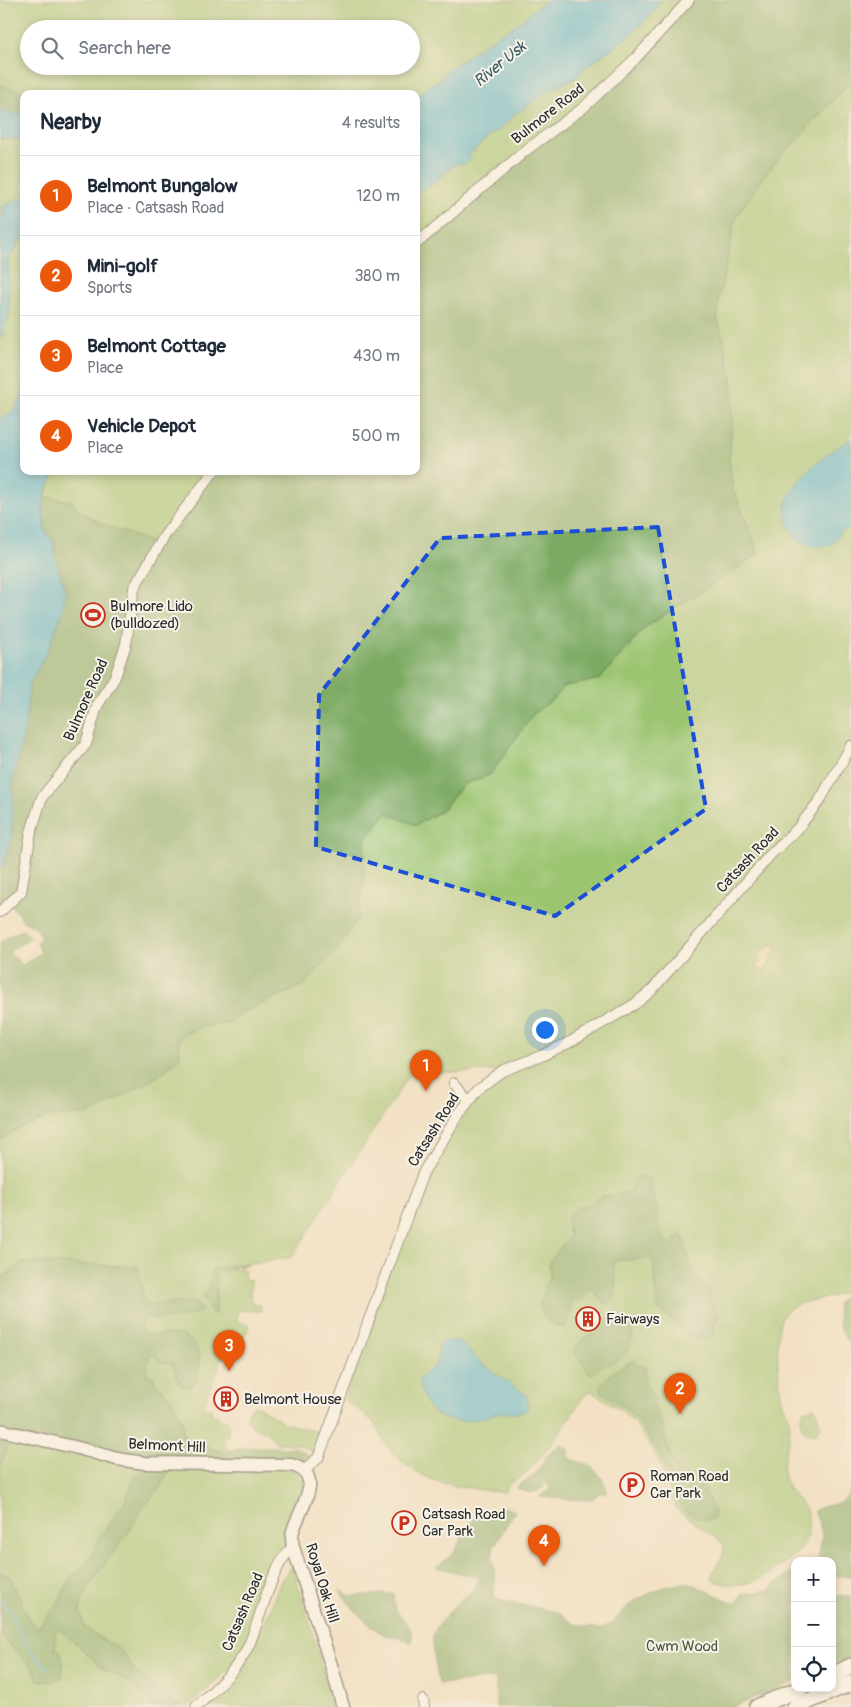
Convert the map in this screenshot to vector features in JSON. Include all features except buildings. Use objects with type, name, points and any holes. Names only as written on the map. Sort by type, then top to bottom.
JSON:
[{"type":"highway","points":[[836,1672],[851,1666]]},
{"type":"highway","points":[[795,1707],[851,1683]]},
{"type":"highway","points":[[757,1707],[792,1692]]},
{"type":"highway","points":[[816,1707],[851,1692]]},
{"type":"main road","name":"Belmont Hill","points":[[0,1430],[117,1459],[145,1463],[291,1465],[299,1467],[304,1471]]},
{"type":"main road","name":"Royal Oak Hill","points":[[304,1471],[308,1475],[309,1483],[306,1500],[293,1531],[292,1547],[343,1707]]},
{"type":"street","name":"Bulmore Road","points":[[420,241],[525,151],[583,108],[636,58],[689,0]]},
{"type":"street","name":"Bulmore Road","points":[[0,912],[21,892],[31,832],[42,797],[86,744],[97,706],[115,677],[126,644],[134,588],[165,535],[211,475]]},
{"type":"street","name":"Catsash Road","points":[[304,1471],[318,1458],[322,1448],[423,1173],[469,1100],[479,1088],[502,1071],[541,1056],[570,1042],[635,1004],[651,990],[771,854],[798,828],[820,800],[851,746]]},
{"type":"street","points":[[454,1083],[469,1100]]},
{"type":"street","name":"Catsash Road","points":[[196,1707],[234,1669],[247,1648],[276,1574],[286,1552],[292,1547]]},
{"type":"highlighted area","points":[[658,527],[706,809],[555,916],[316,847],[319,695],[440,538]]},
{"type":"green space","points":[[0,0],[546,0],[514,26],[481,46],[448,71],[441,79],[429,85],[420,95],[420,90],[20,91],[0,85]]},
{"type":"green space","points":[[661,0],[689,0],[636,58],[420,241],[420,191],[429,186],[457,163],[465,164],[469,155],[489,136],[500,129],[514,114],[546,92],[575,78],[583,69],[630,35],[650,16]]},
{"type":"green space","points":[[689,0],[851,0],[851,81],[765,174],[736,217],[720,293],[717,317],[733,385],[729,460],[733,489],[759,554],[645,627],[600,679],[562,687],[557,696],[533,714],[490,775],[464,784],[441,811],[416,825],[386,813],[365,839],[363,885],[358,917],[341,945],[303,986],[242,1012],[228,1023],[199,1027],[179,1038],[180,1058],[158,1076],[90,1114],[47,1117],[12,1132],[0,1141],[0,942],[23,930],[30,937],[10,951],[11,955],[16,957],[22,965],[41,953],[37,943],[41,938],[36,927],[24,922],[10,903],[0,912],[0,871],[4,865],[12,832],[12,778],[24,734],[29,685],[48,650],[63,609],[66,594],[54,554],[55,545],[45,530],[43,509],[45,497],[72,501],[81,512],[102,524],[159,545],[211,475],[420,475],[420,241],[583,108]]},
{"type":"green space","points":[[851,81],[851,1290],[793,1306],[784,1314],[779,1331],[778,1369],[782,1400],[790,1425],[783,1470],[786,1483],[808,1515],[808,1531],[803,1547],[796,1555],[763,1578],[746,1583],[726,1584],[715,1582],[711,1576],[723,1555],[724,1544],[676,1509],[660,1462],[635,1423],[622,1411],[591,1391],[587,1392],[535,1464],[523,1476],[508,1485],[504,1493],[442,1483],[415,1471],[390,1450],[371,1420],[347,1402],[345,1398],[423,1173],[458,1115],[501,1071],[410,1073],[292,1257],[213,1269],[208,1292],[202,1296],[212,1313],[216,1314],[216,1272],[235,1268],[236,1271],[244,1269],[245,1280],[251,1280],[251,1290],[249,1290],[249,1293],[251,1294],[252,1305],[260,1305],[261,1311],[238,1310],[237,1322],[250,1325],[243,1340],[242,1348],[228,1345],[203,1405],[212,1410],[211,1413],[229,1422],[228,1436],[223,1438],[228,1451],[226,1454],[199,1443],[186,1441],[171,1397],[157,1386],[153,1377],[146,1374],[148,1359],[153,1353],[172,1363],[181,1386],[192,1387],[198,1375],[200,1358],[173,1334],[155,1336],[145,1334],[141,1328],[145,1318],[159,1318],[144,1304],[138,1267],[22,1262],[0,1280],[0,1141],[12,1132],[47,1117],[90,1114],[158,1076],[180,1058],[179,1038],[198,1027],[228,1023],[242,1012],[303,986],[358,917],[363,885],[365,839],[386,812],[416,825],[441,811],[464,784],[490,775],[533,714],[557,696],[561,687],[600,679],[645,627],[759,554],[733,489],[729,460],[733,385],[717,317],[720,293],[736,217],[765,174]]},
{"type":"green space","points":[[0,85],[20,91],[20,114],[12,114],[0,109]]},
{"type":"green space","points":[[0,139],[20,139],[20,200],[13,201],[3,216],[0,216]]},
{"type":"green space","points":[[19,241],[20,399],[13,411],[0,418],[0,340],[9,316],[8,258]]},
{"type":"green space","points":[[53,475],[211,475],[159,545],[102,524],[81,512],[72,501],[45,497]]},
{"type":"green space","points":[[645,1176],[651,1181],[658,1226],[662,1237],[673,1244],[679,1235],[683,1236],[694,1276],[710,1290],[710,1300],[718,1312],[718,1317],[713,1326],[715,1333],[710,1339],[703,1341],[686,1333],[657,1308],[653,1258],[614,1261],[616,1296],[614,1300],[606,1303],[593,1290],[588,1289],[584,1298],[570,1299],[571,1314],[564,1328],[547,1320],[540,1308],[539,1303],[544,1295],[546,1283],[550,1276],[549,1262],[569,1237],[567,1217],[577,1207],[591,1204],[600,1196],[618,1195],[630,1190],[637,1177]]},
{"type":"green space","points":[[22,1262],[138,1267],[144,1304],[194,1302],[203,1310],[182,1317],[145,1318],[141,1328],[145,1334],[183,1336],[196,1346],[199,1361],[196,1378],[192,1387],[181,1386],[172,1363],[160,1362],[153,1353],[148,1359],[146,1374],[153,1377],[157,1386],[171,1397],[184,1424],[182,1432],[186,1441],[199,1443],[226,1454],[228,1451],[237,1448],[297,1448],[311,1457],[303,1462],[284,1460],[146,1459],[14,1433],[0,1464],[0,1280]]},
{"type":"green space","points":[[251,1263],[242,1266],[240,1269],[237,1266],[216,1272],[216,1314],[212,1313],[202,1296],[208,1291],[213,1268]]},
{"type":"green space","points":[[851,1292],[851,1344],[845,1339],[839,1327],[837,1303]]},
{"type":"green space","points":[[612,1315],[627,1322],[630,1327],[632,1339],[630,1346],[620,1358],[602,1366],[590,1375],[574,1348],[599,1330]]},
{"type":"green space","points":[[632,1361],[646,1368],[644,1381],[652,1395],[655,1410],[676,1466],[681,1472],[698,1476],[715,1513],[714,1519],[705,1520],[694,1516],[679,1505],[664,1461],[639,1422],[627,1409],[603,1393],[600,1385],[612,1373]]},
{"type":"green space","points":[[253,1406],[258,1406],[284,1423],[321,1433],[323,1435],[316,1454],[298,1444],[277,1443],[265,1431],[253,1427],[247,1418]]},
{"type":"green space","points":[[814,1407],[817,1411],[821,1428],[815,1434],[809,1434],[802,1428],[801,1418],[804,1411]]},
{"type":"green space","points":[[13,1433],[143,1467],[135,1476],[124,1504],[98,1540],[93,1553],[84,1567],[71,1577],[58,1603],[37,1629],[29,1620],[11,1578],[0,1571],[0,1465]]},
{"type":"green space","points":[[561,1444],[570,1451],[569,1458],[585,1463],[597,1471],[605,1484],[607,1492],[598,1494],[593,1499],[581,1500],[539,1497],[551,1488],[544,1482],[542,1484],[544,1487],[534,1492],[517,1488],[520,1484],[533,1477],[549,1453]]},
{"type":"green space","points":[[143,1467],[171,1468],[160,1487],[144,1505],[130,1530],[98,1573],[82,1599],[80,1610],[84,1627],[107,1643],[113,1644],[121,1651],[135,1671],[179,1707],[154,1707],[137,1688],[101,1668],[57,1627],[55,1649],[60,1651],[63,1663],[62,1677],[51,1682],[38,1680],[34,1669],[0,1634],[0,1571],[11,1578],[29,1619],[37,1629],[58,1603],[71,1577],[84,1567],[93,1553],[98,1540],[124,1504],[135,1476]]},
{"type":"green space","points":[[171,1468],[289,1468],[301,1474],[305,1490],[289,1540],[244,1646],[231,1667],[188,1707],[176,1705],[160,1689],[135,1671],[121,1651],[84,1627],[80,1610],[82,1599],[98,1573],[130,1530],[144,1505],[160,1487]]},
{"type":"green space","points":[[851,1490],[851,1576],[836,1576],[836,1557],[819,1557],[822,1535],[814,1511],[839,1503]]},
{"type":"green space","name":"Cwm Wood","points":[[503,1507],[515,1511],[494,1546],[492,1557],[495,1578],[494,1599],[557,1612],[574,1624],[600,1629],[612,1623],[628,1606],[638,1599],[661,1588],[687,1582],[736,1604],[743,1594],[769,1590],[791,1572],[791,1683],[733,1707],[496,1707],[496,1678],[439,1684],[433,1637],[443,1619],[471,1593],[480,1578],[436,1567],[452,1554],[471,1522],[482,1513]]},
{"type":"green space","points":[[292,1566],[309,1619],[330,1707],[203,1707],[242,1671],[269,1612],[281,1580]]},
{"type":"green space","points":[[340,1590],[351,1596],[394,1593],[393,1601],[395,1608],[411,1631],[413,1637],[411,1643],[405,1639],[385,1635],[372,1627],[354,1609]]},
{"type":"green space","points":[[836,1595],[851,1596],[851,1656],[836,1662]]},
{"type":"green space","points":[[57,1627],[101,1668],[137,1688],[154,1707],[0,1707],[0,1634],[34,1669],[38,1680],[62,1677],[63,1663],[60,1651],[55,1649]]},
{"type":"sand","points":[[772,945],[776,952],[769,958],[771,961],[769,965],[764,971],[758,969],[757,964],[761,960],[759,958],[760,953],[766,951],[768,946]]},
{"type":"water","name":"River Usk","points":[[546,0],[661,0],[650,16],[630,35],[583,69],[575,78],[546,92],[514,114],[500,129],[489,136],[469,155],[469,161],[465,164],[456,163],[429,186],[420,191],[420,95],[429,85],[441,79],[447,71],[481,46],[514,26]]},
{"type":"water","points":[[0,109],[13,114],[20,114],[20,139],[0,139]]},
{"type":"water","points":[[20,200],[20,240],[8,258],[9,316],[0,340],[0,216],[3,216],[3,207],[13,201]]},
{"type":"water","points":[[20,399],[20,475],[53,475],[46,492],[43,509],[45,530],[55,545],[54,554],[66,594],[63,609],[48,650],[29,685],[24,734],[13,778],[12,832],[4,865],[0,871],[0,418],[16,408]]},
{"type":"water","points":[[851,439],[851,527],[841,532],[831,545],[817,547],[799,542],[791,530],[785,511],[795,486],[812,467]]},
{"type":"water","points":[[443,1341],[460,1342],[482,1364],[526,1395],[528,1409],[521,1412],[498,1413],[462,1421],[447,1419],[433,1412],[424,1398],[420,1380],[436,1364],[439,1347]]},
{"type":"waterway","points":[[0,1601],[13,1615],[24,1643],[51,1671]]},
{"type":"place","name":"Bulmore Lido (bulldozed)","points":[[93,615]]},
{"type":"place","name":"Belmont Bungalow","points":[[426,1091]]},
{"type":"place","name":"Fairways","points":[[588,1319]]},
{"type":"place","name":"Belmont Cottage","points":[[229,1371]]},
{"type":"place","name":"Belmont House","points":[[226,1399]]},
{"type":"place","name":"Mini-golf","points":[[680,1414]]},
{"type":"place","name":"Roman Road Car Park","points":[[632,1485]]},
{"type":"place","name":"Catsash Road Car Park","points":[[404,1523]]},
{"type":"place","name":"Vehicle Depot","points":[[544,1566]]}]
